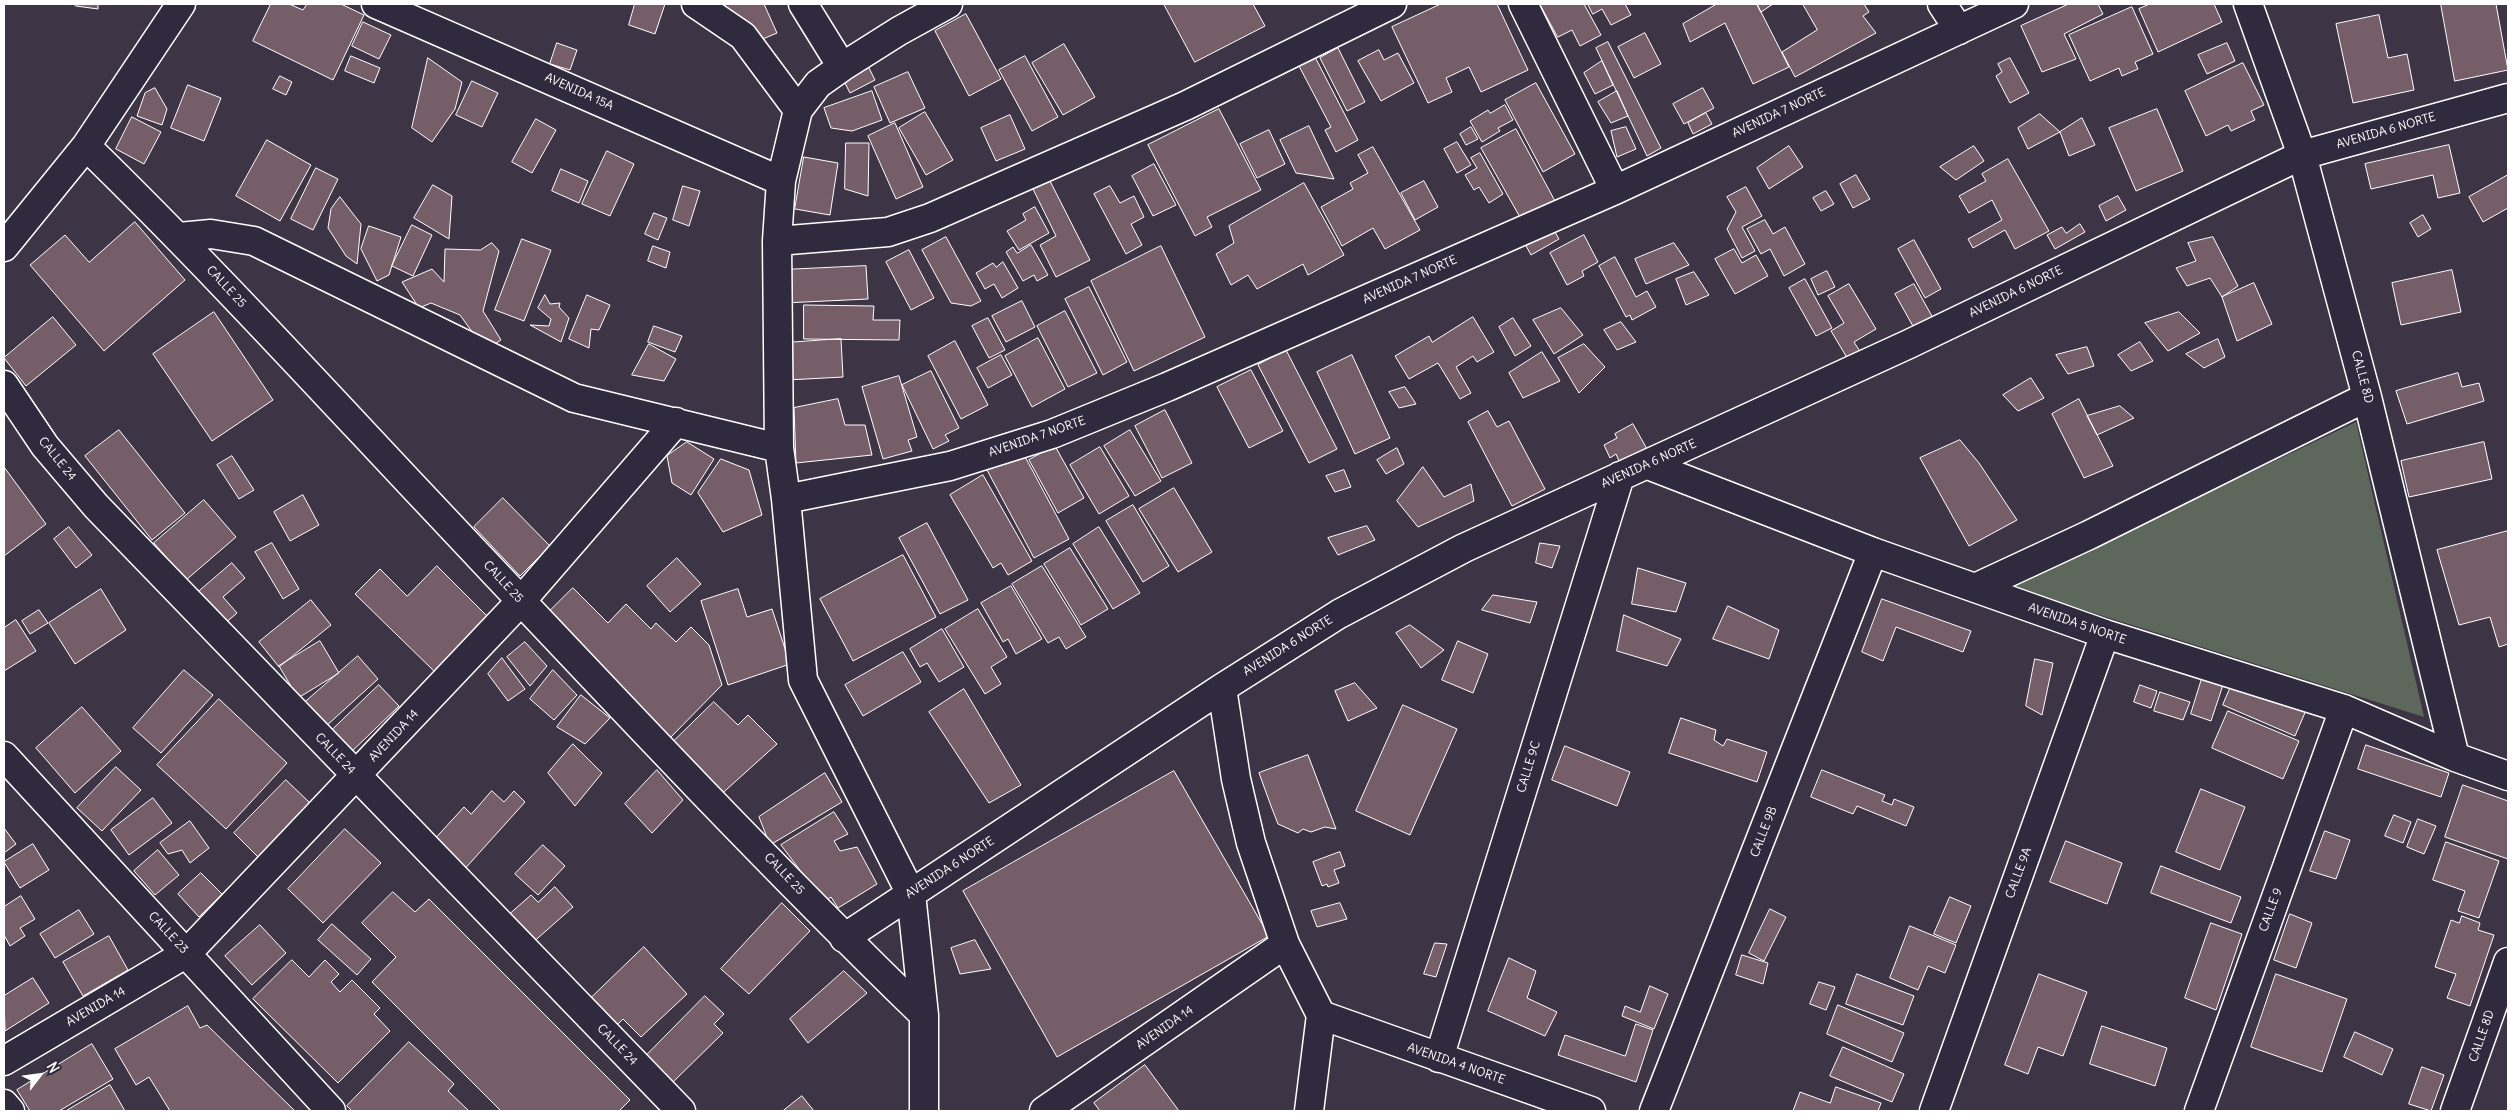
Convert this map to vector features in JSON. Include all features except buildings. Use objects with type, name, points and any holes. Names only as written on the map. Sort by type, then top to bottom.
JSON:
[{"type":"street","points":[[4,247],[86,146],[182,4]]},
{"type":"street","name":"AVENIDA 15A","points":[[376,4],[782,181]]},
{"type":"street","points":[[696,4],[743,36],[798,110]]},
{"type":"street","points":[[803,4],[842,67]]},
{"type":"street","points":[[924,1111],[924,1015],[911,894],[803,680],[786,499],[779,448],[777,241],[782,181],[798,110],[818,84],[842,67],[899,31],[948,4]]},
{"type":"street","points":[[777,241],[888,232],[930,218],[1184,106],[1392,4]]},
{"type":"street","points":[[1524,4],[1615,190]]},
{"type":"street","points":[[1942,4],[1959,30]]},
{"type":"street","name":"AVENIDA 7 NORTE","points":[[786,499],[950,466],[1052,434],[1167,387],[1615,190],[2014,4]]},
{"type":"street","name":"CALLE 8D","points":[[2248,4],[2302,155],[2367,397],[2455,757]]},
{"type":"street","name":"AVENIDA 6 NORTE","points":[[844,938],[1222,688],[1339,614],[1464,548],[1909,344],[2302,155],[2508,98]]},
{"type":"street","name":"CALLE 25","points":[[86,146],[179,237],[521,601],[844,938],[924,1015]]},
{"type":"street","points":[[179,237],[211,234],[254,241],[574,398],[779,448]]},
{"type":"street","name":"CALLE 24","points":[[4,385],[45,446],[96,506],[681,1111]]},
{"type":"street","points":[[1975,588],[2090,535],[2367,397]]},
{"type":"street","name":"AVENIDA 14","points":[[4,1061],[187,953],[521,601],[676,422]]},
{"type":"street","name":"AVENIDA 5 NORTE","points":[[1648,465],[1873,552],[2105,634],[2344,709],[2455,757],[2508,776]]},
{"type":"street","name":"CALLE 9C","points":[[1439,1058],[1620,476]]},
{"type":"street","name":"CALLE 9B","points":[[1654,1111],[1873,552]]},
{"type":"street","name":"CALLE 9A","points":[[1934,1111],[2105,634]]},
{"type":"street","points":[[1222,688],[1236,779],[1251,844],[1285,944],[1321,1014],[1309,1111]]},
{"type":"street","name":"CALLE 9","points":[[2199,1111],[2344,709]]},
{"type":"street","name":"CALLE 23","points":[[4,756],[331,1111]]},
{"type":"street","name":"AVENIDA 14","points":[[1044,1111],[1285,944]]},
{"type":"street","name":"CALLE 8D","points":[[2456,1111],[2508,962]]},
{"type":"street","name":"AVENIDA 4 NORTE","points":[[1321,1014],[1439,1058],[1591,1111]]},
{"type":"street","points":[[4,1104],[10,1111]]},
{"type":"green space","points":[[2356,422],[2424,717],[2011,587]]}]
